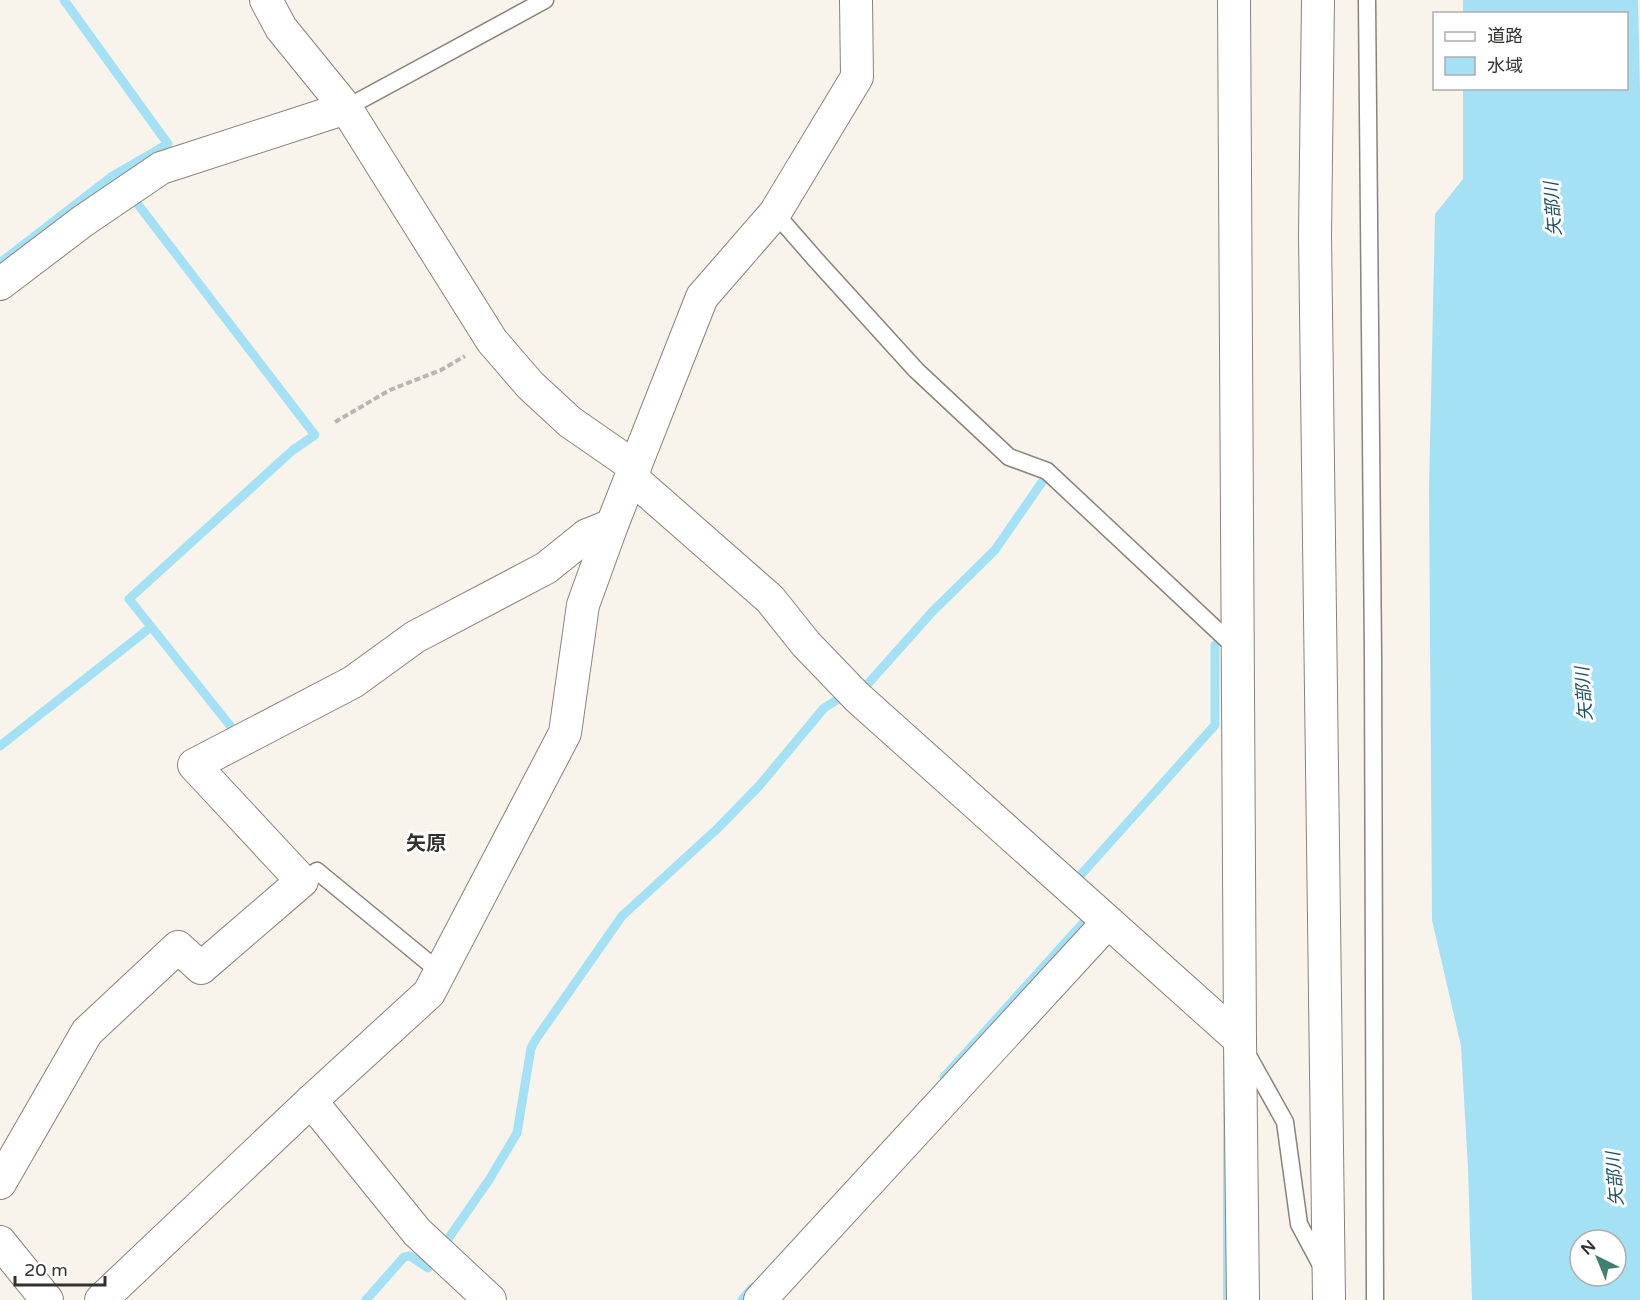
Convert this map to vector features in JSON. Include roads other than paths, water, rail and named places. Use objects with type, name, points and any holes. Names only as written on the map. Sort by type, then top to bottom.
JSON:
[{"type":"street","points":[[266,0],[282,28],[346,108],[492,340],[530,385],[570,422],[633,472],[770,599],[806,644],[857,697],[1240,1041]]},
{"type":"street","points":[[101,1300],[429,993],[565,733],[583,605],[702,297],[775,213],[857,77],[856,0]]},
{"type":"street","points":[[1234,0],[1243,1300]]},
{"type":"street","points":[[1318,0],[1315,235],[1329,1290]]},
{"type":"street","points":[[0,284],[83,221],[162,168],[346,108]]},
{"type":"street","points":[[0,1183],[87,1032],[178,947],[201,968],[303,881],[194,765],[353,682],[415,636],[546,568],[587,535],[612,525]]},
{"type":"street","points":[[760,1300],[1108,922]]},
{"type":"street","points":[[311,1101],[417,1233],[490,1300]]},
{"type":"street","points":[[0,1242],[47,1300]]},
{"type":"lane","points":[[346,108],[545,0]]},
{"type":"lane","points":[[1367,0],[1373,656],[1375,1300]]},
{"type":"lane","points":[[775,213],[916,370],[1009,457],[1047,471],[1238,649]]},
{"type":"lane","points":[[303,881],[317,871],[440,972]]},
{"type":"lane","points":[[1240,1041],[1285,1122],[1299,1224],[1329,1290]]},
{"type":"water","name":"矢部川","points":[[1463,0],[1638,0],[1640,92],[1640,1300],[1472,1300],[1461,1046],[1432,920],[1429,489],[1435,214],[1463,179],[1463,90],[1628,90],[1628,12],[1463,12]]},
{"type":"water","points":[[1223,1045],[1229,1045],[1230,1300],[1223,1300]]},
{"type":"waterway","points":[[0,263],[111,177],[168,144],[64,0]]},
{"type":"waterway","points":[[133,198],[315,435],[293,450],[129,599],[232,728]]},
{"type":"waterway","points":[[866,686],[932,612],[995,550],[1042,482]]},
{"type":"waterway","points":[[0,746],[151,627]]},
{"type":"waterway","points":[[1078,878],[1215,725],[1215,645]]},
{"type":"waterway","points":[[446,1242],[489,1180],[517,1133],[531,1048],[622,916],[718,828],[759,786],[824,708],[837,700]]},
{"type":"waterway","points":[[944,1077],[1083,923]]},
{"type":"waterway","points":[[366,1300],[404,1257],[410,1256],[428,1268]]},
{"type":"waterway","points":[[742,1300],[753,1287]]},
{"type":"district","name":"矢原","points":[[426,844]]}]
